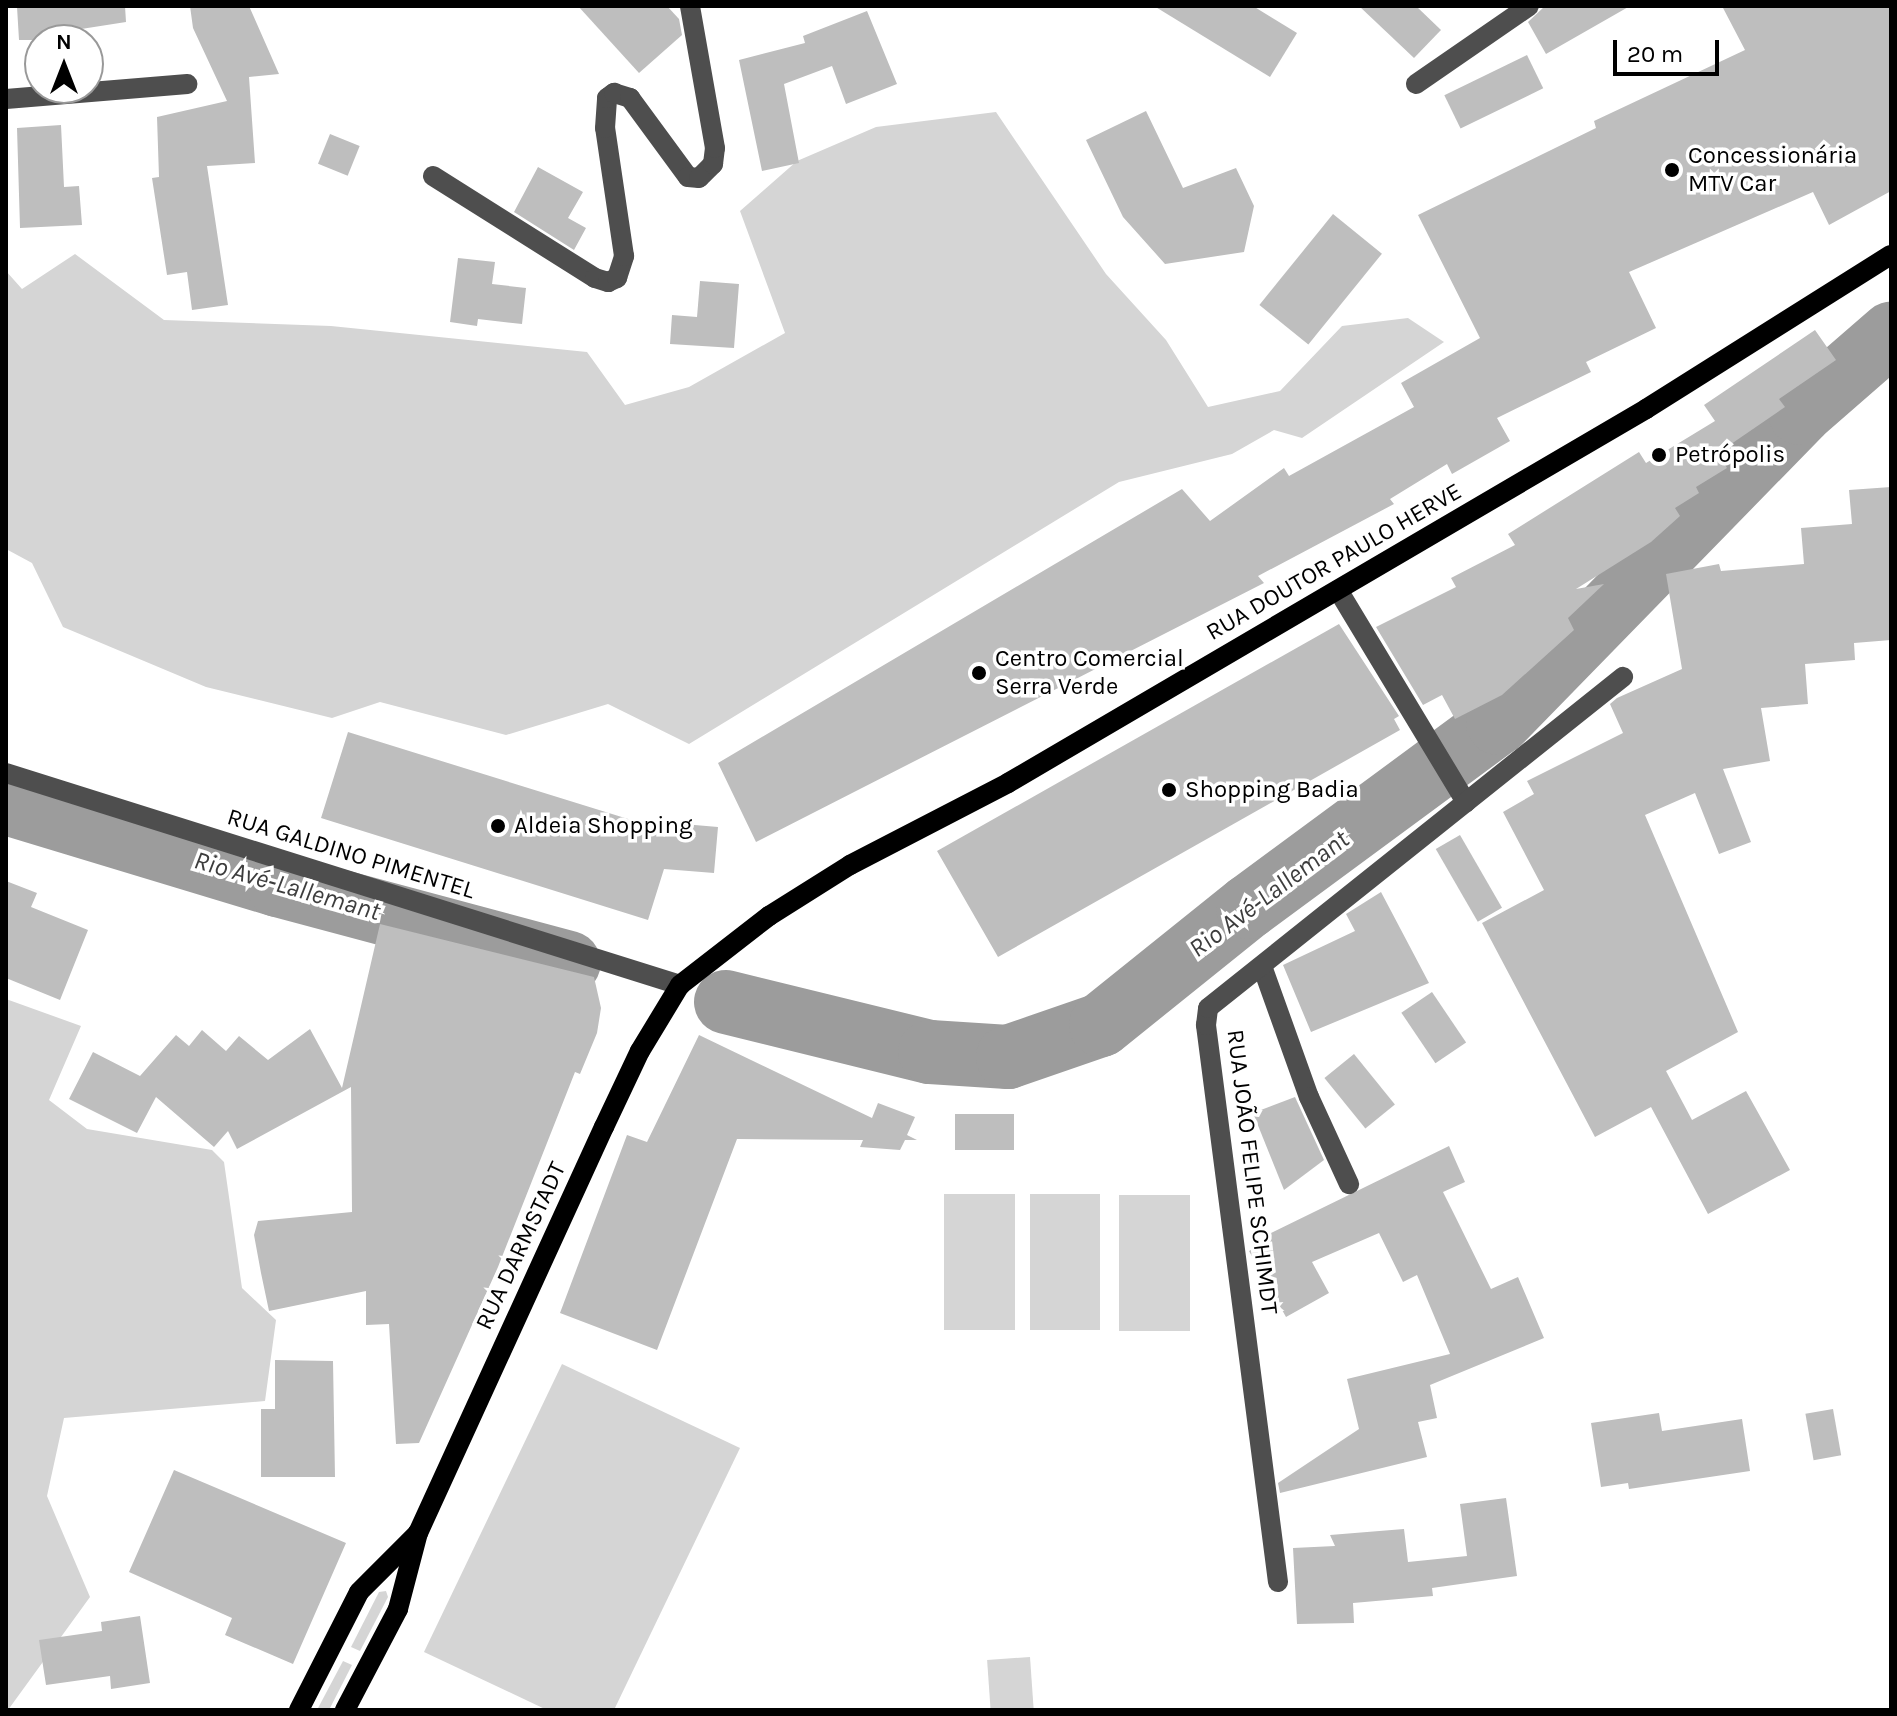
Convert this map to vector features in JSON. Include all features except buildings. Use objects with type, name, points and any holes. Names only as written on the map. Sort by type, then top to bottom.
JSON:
[{"type":"main road","name":"RUA DOUTOR PAULO HERVE","points":[[680,985],[769,916],[850,865],[1008,783],[1338,590],[1646,409],[1891,255]]},
{"type":"main road","name":"RUA DARMSTADT","points":[[345,1710],[398,1609],[418,1533],[640,1051],[680,985]]},
{"type":"main road","name":"RUA DARMSTADT","points":[[299,1710],[359,1592],[418,1533]]},
{"type":"street","points":[[433,176],[595,278],[617,278],[624,256],[605,128],[607,98],[614,93],[630,98],[688,177],[699,178],[713,164],[715,148],[690,6]]},
{"type":"street","points":[[1416,84],[1529,6]]},
{"type":"street","points":[[6,99],[187,84]]},
{"type":"street","points":[[1338,590],[1466,802]]},
{"type":"street","name":"RUA JOÃO FELIPE SCHIMDT","points":[[1278,1582],[1206,1025],[1208,1008],[1623,677]]},
{"type":"street","name":"RUA GALDINO PIMENTEL","points":[[6,773],[680,985]]},
{"type":"street","points":[[1262,966],[1309,1097],[1349,1184]]},
{"type":"shaded area","points":[[996,112],[1106,274],[1166,340],[1208,407],[1280,391],[1342,326],[1408,318],[1444,342],[1302,438],[1274,430],[1232,454],[1119,482],[689,744],[608,704],[506,735],[380,702],[332,718],[206,687],[63,627],[32,563],[6,549],[6,271],[22,289],[75,254],[164,320],[331,326],[587,352],[625,405],[689,387],[785,333],[740,211],[797,161],[876,127]]},
{"type":"shaded area","points":[[6,999],[81,1026],[49,1100],[87,1129],[212,1150],[224,1162],[242,1288],[276,1320],[265,1401],[64,1418],[47,1496],[90,1597],[8,1710]]},
{"type":"shaded area","points":[[944,1194],[1015,1194],[1015,1330],[944,1330]]},
{"type":"shaded area","points":[[1030,1194],[1100,1194],[1100,1330],[1030,1330]]},
{"type":"shaded area","points":[[1119,1195],[1190,1195],[1190,1331],[1119,1331]]},
{"type":"shaded area","points":[[562,1364],[740,1448],[614,1710],[547,1710],[424,1652]]},
{"type":"shaded area","points":[[386,1591],[388,1597],[360,1651],[351,1647],[379,1592]]},
{"type":"shaded area","points":[[1030,1657],[1034,1710],[991,1710],[987,1660]]},
{"type":"shaded area","points":[[343,1661],[352,1665],[329,1710],[317,1710]]},
{"type":"waterway","name":"Rio Avé‐Lallemant","points":[[726,1002],[930,1052],[1008,1057],[1101,1025],[1248,907],[1498,723],[1800,413],[1891,334]]},
{"type":"waterway","name":"Rio Avé‐Lallemant","points":[[6,803],[278,885],[569,963]]},
{"type":"place","name":"Concessionária MTV Car","points":[[1672,170]]},
{"type":"place","name":"Petrópolis","points":[[1659,455]]},
{"type":"place","name":"Centro Comercial Serra Verde","points":[[979,673]]},
{"type":"place","name":"Shopping Badia","points":[[1169,790]]},
{"type":"place","name":"Aldeia Shopping","points":[[498,826]]}]
